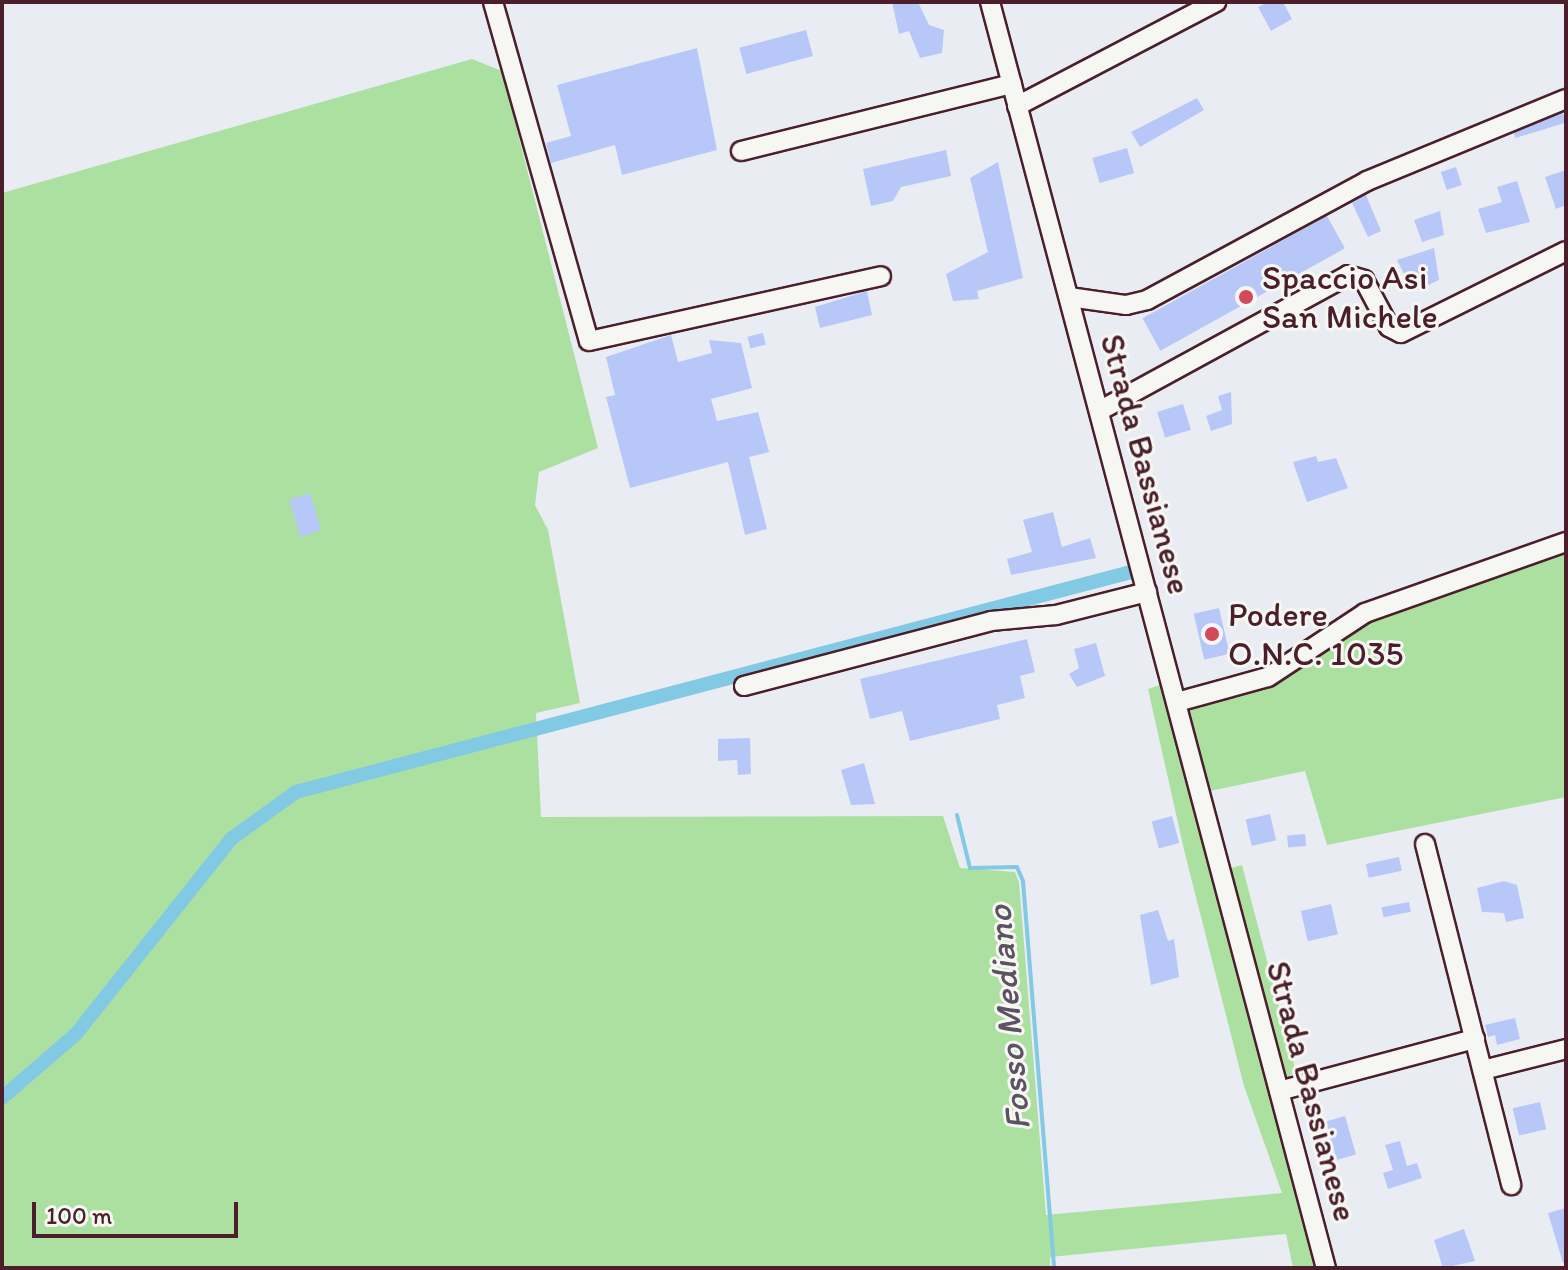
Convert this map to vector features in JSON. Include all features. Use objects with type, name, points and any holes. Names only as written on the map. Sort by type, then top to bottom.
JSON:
[{"type":"street","points":[[493,2],[589,341],[881,276]]},
{"type":"street","name":"Strada Bassianese","points":[[990,2],[1326,1268]]},
{"type":"street","points":[[1017,106],[1216,2]]},
{"type":"street","points":[[741,151],[1012,84]]},
{"type":"street","points":[[1069,297],[1142,302],[1367,181],[1566,99]]},
{"type":"street","points":[[1099,411],[1348,275],[1364,280],[1389,327],[1401,333],[1566,251]]},
{"type":"street","points":[[1177,702],[1268,677],[1365,613],[1566,542]]},
{"type":"street","points":[[744,686],[991,621],[1056,615],[1147,592]]},
{"type":"street","points":[[1425,844],[1511,1185]]},
{"type":"street","points":[[1279,1091],[1475,1039]]},
{"type":"street","points":[[1483,1070],[1566,1049]]},
{"type":"green space","points":[[472,59],[502,71],[598,448],[539,472],[535,505],[548,530],[580,703],[536,713],[541,817],[943,816],[960,868],[1015,872],[1019,882],[1046,1215],[1282,1193],[1244,1086],[1185,854],[1148,689],[1166,683],[1216,872],[1242,865],[1296,1072],[1272,1088],[1320,1268],[1293,1268],[1286,1234],[1050,1257],[1050,1268],[2,1268],[2,193]]},
{"type":"green space","points":[[1566,545],[1566,797],[1327,845],[1305,771],[1210,791],[1185,708],[1285,676],[1347,623]]},
{"type":"building","points":[[892,2],[918,2],[929,25],[944,30],[942,53],[920,58],[909,31],[899,34]]},
{"type":"building","points":[[1268,2],[1283,2],[1292,19],[1271,31],[1258,7]]},
{"type":"building","points":[[806,30],[813,56],[746,74],[739,48]]},
{"type":"building","points":[[697,48],[717,150],[622,175],[615,145],[551,163],[546,143],[571,136],[557,85]]},
{"type":"building","points":[[1197,98],[1204,110],[1140,147],[1131,132]]},
{"type":"building","points":[[1563,113],[1566,123],[1515,138],[1512,128]]},
{"type":"building","points":[[1127,148],[1134,173],[1100,183],[1092,158]]},
{"type":"building","points":[[946,150],[951,176],[901,187],[893,201],[871,206],[863,169]]},
{"type":"building","points":[[998,162],[1023,278],[977,291],[979,299],[953,301],[946,274],[988,252],[970,178]]},
{"type":"building","points":[[1456,167],[1462,185],[1447,190],[1441,172]]},
{"type":"building","points":[[1566,170],[1566,205],[1556,209],[1545,177]]},
{"type":"building","points":[[1517,181],[1530,222],[1486,233],[1478,209],[1502,202],[1497,187]]},
{"type":"building","points":[[1366,195],[1381,231],[1368,237],[1352,203]]},
{"type":"building","points":[[1440,211],[1444,235],[1422,242],[1414,220]]},
{"type":"building","points":[[1327,216],[1345,248],[1160,351],[1142,318]]},
{"type":"building","points":[[1434,248],[1439,280],[1413,292],[1397,260]]},
{"type":"building","points":[[867,291],[872,315],[820,328],[815,307]]},
{"type":"building","points":[[763,333],[766,345],[750,349],[747,337]]},
{"type":"building","points":[[671,335],[678,362],[712,353],[709,340],[741,343],[752,388],[711,399],[717,421],[758,412],[769,452],[749,457],[767,529],[745,535],[728,462],[630,488],[606,397],[615,395],[606,357]]},
{"type":"building","points":[[1231,392],[1232,424],[1211,431],[1206,416],[1222,410],[1218,396]]},
{"type":"building","points":[[1183,404],[1191,430],[1165,438],[1157,412]]},
{"type":"building","points":[[1316,456],[1318,462],[1336,458],[1348,488],[1307,502],[1293,462]]},
{"type":"building","points":[[310,493],[321,530],[300,537],[289,499]]},
{"type":"building","points":[[1053,512],[1062,547],[1090,538],[1096,558],[1011,575],[1007,559],[1032,552],[1023,520]]},
{"type":"building","name":"Podere O.N.C. 1035","points":[[1219,608],[1230,654],[1204,660],[1194,614]]},
{"type":"building","points":[[1027,639],[1035,672],[1020,676],[1025,698],[997,705],[1000,719],[910,741],[902,711],[870,719],[860,679]]},
{"type":"building","points":[[1096,643],[1105,676],[1077,687],[1069,674],[1079,668],[1074,649]]},
{"type":"building","points":[[750,738],[751,774],[738,775],[737,760],[718,761],[718,739]]},
{"type":"building","points":[[864,763],[875,804],[851,805],[841,770]]},
{"type":"building","points":[[1270,814],[1276,840],[1252,846],[1246,820]]},
{"type":"building","points":[[1172,816],[1179,843],[1159,848],[1152,821]]},
{"type":"building","points":[[1305,834],[1306,846],[1288,848],[1287,836]]},
{"type":"building","points":[[1399,857],[1402,871],[1369,878],[1366,864]]},
{"type":"building","points":[[1504,881],[1517,885],[1524,918],[1506,922],[1504,913],[1482,912],[1477,888]]},
{"type":"building","points":[[1409,902],[1411,912],[1383,917],[1382,907]]},
{"type":"building","points":[[1331,904],[1338,934],[1308,941],[1301,911]]},
{"type":"building","points":[[1158,910],[1168,941],[1174,939],[1179,977],[1151,985],[1140,915]]},
{"type":"building","points":[[1515,1018],[1520,1039],[1497,1045],[1495,1035],[1488,1037],[1485,1025]]},
{"type":"building","points":[[1540,1102],[1546,1129],[1519,1136],[1513,1108]]},
{"type":"building","points":[[1345,1116],[1356,1154],[1337,1160],[1326,1122]]},
{"type":"building","points":[[1400,1141],[1407,1166],[1417,1163],[1422,1178],[1388,1189],[1383,1173],[1393,1170],[1385,1145]]},
{"type":"building","points":[[1566,1208],[1566,1263],[1563,1263],[1548,1213]]},
{"type":"building","points":[[1464,1229],[1475,1261],[1443,1268],[1434,1240]]},
{"type":"waterway","points":[[2,1098],[76,1034],[231,839],[296,792],[1135,571]]},
{"type":"waterway","name":"Fosso Mediano","points":[[957,815],[970,868],[1017,867],[1023,881],[1054,1268]]},
{"type":"place","name":"Spaccio Asi San Michele","points":[[1246,297]]},
{"type":"place","name":"Podere O.N.C. 1035","points":[[1212,634]]}]
